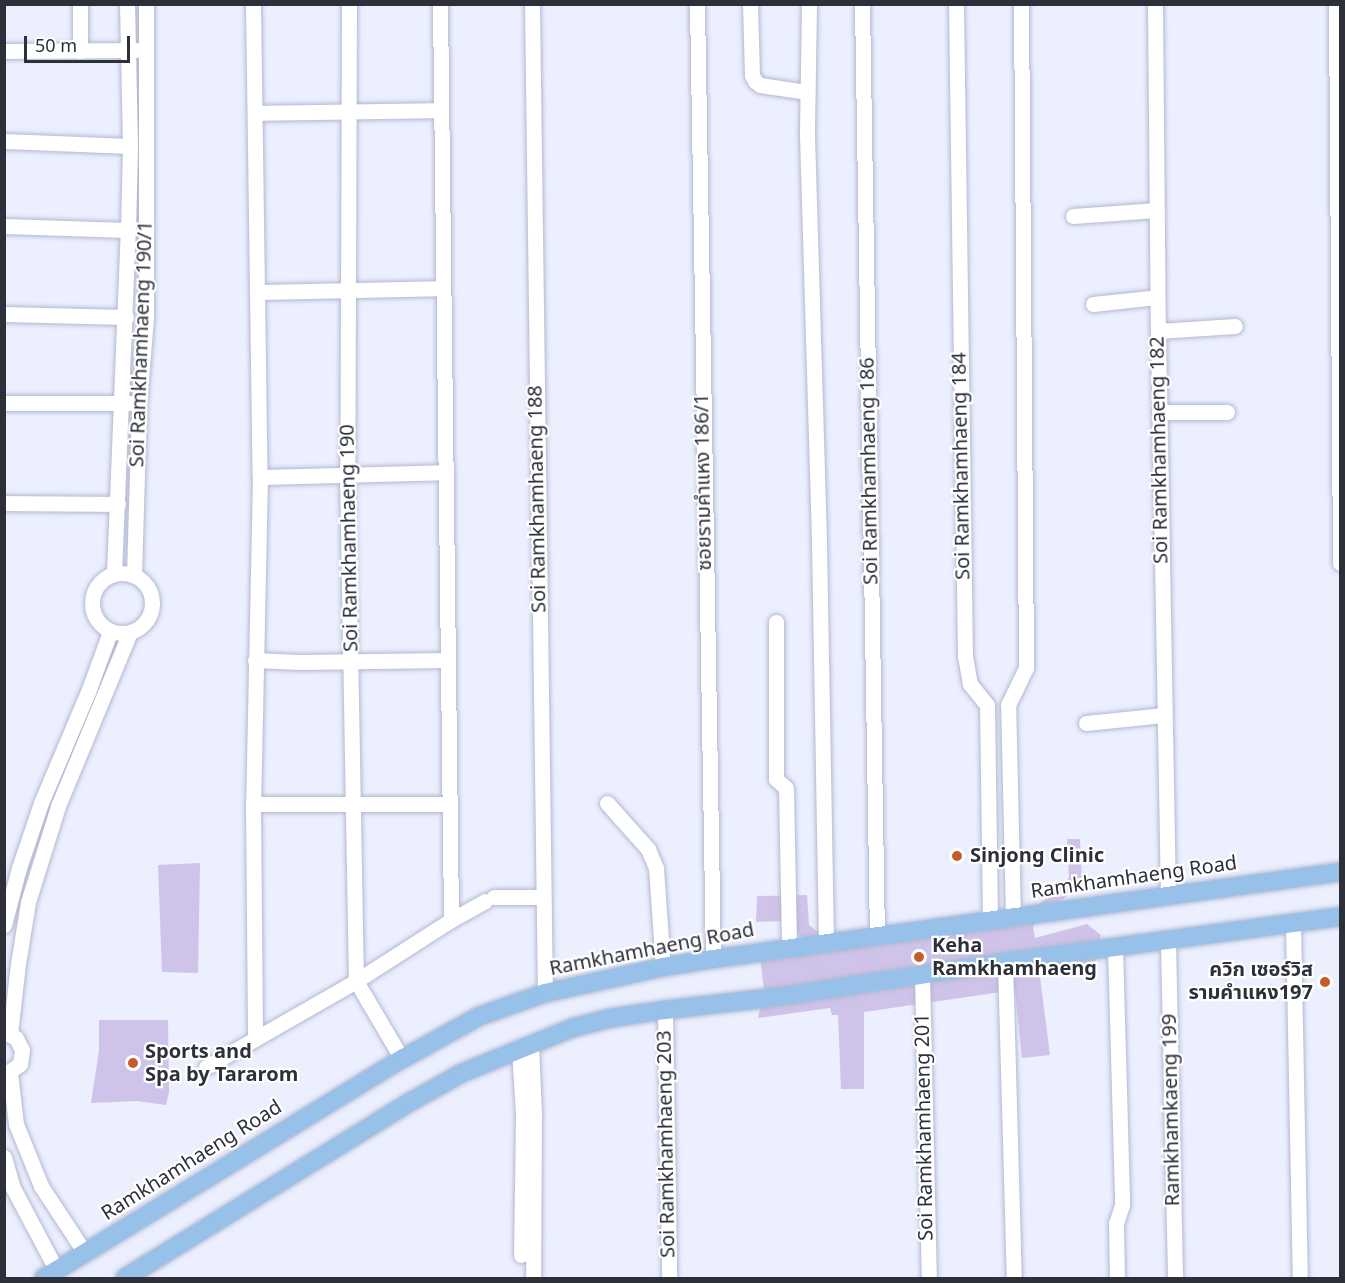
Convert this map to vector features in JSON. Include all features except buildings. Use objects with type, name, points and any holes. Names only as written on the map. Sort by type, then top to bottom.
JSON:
[{"type":"main road","name":"Ramkhamhaeng Road","points":[[50,1274],[402,1059],[480,1016],[545,993],[663,967],[713,959],[1341,873]]},
{"type":"main road","points":[[125,1278],[412,1101],[462,1073],[572,1028],[601,1020],[665,1010],[777,998],[1005,962],[1341,917]]},
{"type":"street","points":[[80,4],[80,51]]},
{"type":"street","name":"Soi Ramkhamhaeng 190/1","points":[[114,574],[123,403],[130,146],[127,4]]},
{"type":"street","name":"Soi Ramkhamhaeng 190/1","points":[[134,575],[139,403],[146,318],[146,4]]},
{"type":"street","points":[[253,4],[260,477],[253,804],[255,1040]]},
{"type":"street","name":"Soi Ramkhamhaeng 190","points":[[348,4],[347,473],[356,981],[402,1059]]},
{"type":"street","points":[[440,4],[451,920]]},
{"type":"street","name":"Soi Ramkhamhaeng 188","points":[[532,4],[545,993]]},
{"type":"street","name":"ซอยรามคำแหง 186/1","points":[[697,4],[713,959]]},
{"type":"street","points":[[750,4],[752,75],[755,81],[760,85],[807,92]]},
{"type":"street","points":[[809,4],[807,92],[826,943]]},
{"type":"street","name":"Soi Ramkhamhaeng 186","points":[[862,4],[877,936]]},
{"type":"street","name":"Soi Ramkhamhaeng 184","points":[[956,4],[965,656],[970,684],[987,705]]},
{"type":"street","points":[[1013,918],[1008,705],[1026,668],[1021,4]]},
{"type":"street","name":"Soi Ramkhamhaeng 182","points":[[1155,4],[1157,297],[1168,896]]},
{"type":"street","points":[[1336,4],[1341,563]]},
{"type":"street","points":[[4,51],[146,50]]},
{"type":"street","points":[[255,113],[441,110]]},
{"type":"street","points":[[4,141],[130,146]]},
{"type":"street","points":[[1072,216],[1157,210]]},
{"type":"street","points":[[4,226],[128,230]]},
{"type":"street","points":[[257,292],[443,288]]},
{"type":"street","points":[[1093,304],[1157,297]]},
{"type":"street","points":[[4,314],[126,317]]},
{"type":"street","points":[[1158,332],[1235,326]]},
{"type":"street","points":[[4,403],[139,403]]},
{"type":"street","points":[[1159,412],[1227,412]]},
{"type":"street","points":[[260,477],[446,472]]},
{"type":"street","points":[[4,503],[118,504]]},
{"type":"street","points":[[114,574],[134,575],[148,587],[152,605],[145,622],[121,635],[110,632],[95,616],[92,602],[96,587],[114,574]]},
{"type":"street","points":[[776,622],[776,779],[786,788],[789,948]]},
{"type":"street","points":[[4,925],[19,868],[110,632]]},
{"type":"street","points":[[85,1253],[41,1186],[10,1125],[7,1074],[20,1064],[22,1050],[16,1038],[7,1033],[28,902],[58,806],[130,632]]},
{"type":"street","points":[[255,660],[352,662],[448,660]]},
{"type":"street","points":[[990,921],[987,705],[1008,705]]},
{"type":"street","points":[[1086,723],[1164,715]]},
{"type":"street","points":[[63,749],[79,756]]},
{"type":"street","points":[[607,803],[648,849],[656,868],[663,967]]},
{"type":"street","points":[[253,804],[448,804]]},
{"type":"street","points":[[987,807],[1010,807]]},
{"type":"street","points":[[206,1067],[356,981],[451,920],[490,899],[542,897]]},
{"type":"street","points":[[1293,923],[1300,1278]]},
{"type":"street","name":"Ramkhamkaeng 199","points":[[1168,941],[1175,1278]]},
{"type":"street","points":[[1115,947],[1122,1205],[1116,1223],[1117,1278]]},
{"type":"street","points":[[1005,962],[1014,1278]]},
{"type":"street","name":"Soi Ramkhamhaeng 201","points":[[922,975],[928,1278]]},
{"type":"street","name":"Soi Ramkhamhaeng 203","points":[[665,1010],[669,1278]]},
{"type":"street","points":[[525,1047],[533,1278]]},
{"type":"street","points":[[521,1255],[528,1114]]},
{"type":"street","points":[[4,1157],[14,1188],[50,1274]]},
{"type":"place","name":"Sinjong Clinic","points":[[957,856]]},
{"type":"place","name":"Keha Ramkhamhaeng","points":[[919,957]]},
{"type":"place","name":"ควิก เซอร์วิส รามคำแหง197","points":[[1325,982]]},
{"type":"place","name":"Sports and Spa by Tararom","points":[[133,1063]]}]
